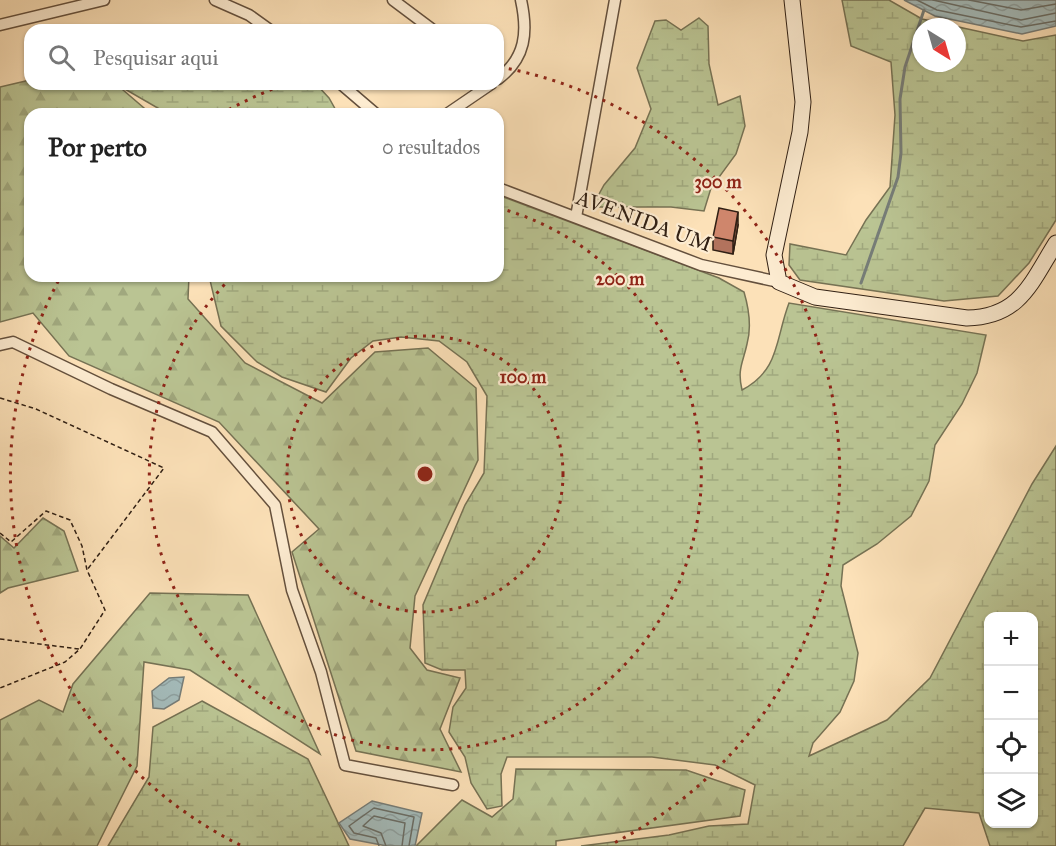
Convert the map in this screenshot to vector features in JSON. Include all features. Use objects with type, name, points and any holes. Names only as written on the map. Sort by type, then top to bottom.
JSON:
[{"type":"main road","points":[[792,0],[803,109],[774,255],[779,282],[815,297],[967,318],[983,318],[1005,311],[1015,302],[1056,243]]},
{"type":"street","points":[[0,25],[104,0]]},
{"type":"street","points":[[215,0],[249,15],[262,24]]},
{"type":"street","points":[[393,0],[425,24]]},
{"type":"street","points":[[504,73],[522,52],[525,28],[521,0]]},
{"type":"street","points":[[576,217],[615,0]]},
{"type":"street","points":[[348,90],[369,108]]},
{"type":"street","points":[[456,108],[481,90]]},
{"type":"street","name":"AVENIDA UM","points":[[504,190],[701,265],[779,282]]},
{"type":"street","points":[[0,345],[13,342],[111,389],[212,432],[275,505],[292,590],[321,672],[345,765],[453,785]]},
{"type":"path","points":[[0,398],[36,409],[164,468],[87,570]]},
{"type":"path","points":[[0,533],[11,542],[46,511],[70,520],[82,546],[87,570],[105,610],[80,649],[65,662],[0,688]]},
{"type":"path","points":[[0,639],[80,649]]},
{"type":"green space","points":[[842,0],[889,0],[920,18],[912,18],[912,72],[966,72],[966,29],[1023,41],[1056,35],[1056,220],[1029,263],[998,296],[944,301],[800,280],[789,265],[790,244],[846,255],[866,220],[890,187],[895,115],[891,62],[851,46]]},
{"type":"green space","points":[[699,18],[708,26],[709,64],[718,105],[740,96],[745,126],[736,154],[711,188],[704,211],[671,207],[592,207],[604,185],[635,148],[651,109],[637,68],[655,21],[666,20],[681,30]]},
{"type":"green space","points":[[24,81],[24,90],[123,90],[144,108],[24,108],[24,282],[189,282],[188,299],[245,363],[322,403],[375,352],[428,348],[476,388],[478,460],[415,596],[410,648],[427,670],[460,678],[440,729],[461,772],[356,751],[292,552],[319,529],[219,422],[69,356],[33,313],[0,322],[0,87]]},
{"type":"green space","points":[[126,90],[322,90],[335,108],[158,108]]},
{"type":"green space","points":[[504,197],[719,278],[744,292],[749,318],[749,337],[740,371],[742,390],[754,382],[770,363],[789,303],[986,335],[977,373],[962,404],[935,445],[929,481],[911,516],[877,544],[843,565],[841,586],[858,653],[854,681],[840,712],[813,743],[809,756],[887,720],[930,678],[1032,484],[1056,446],[1056,846],[990,846],[984,828],[979,813],[925,808],[903,846],[581,846],[669,835],[709,826],[748,824],[755,785],[715,765],[652,757],[507,757],[501,774],[502,806],[487,809],[471,783],[465,757],[449,732],[453,707],[466,688],[465,670],[442,670],[425,663],[423,605],[465,505],[484,473],[487,396],[467,362],[439,341],[401,337],[373,341],[351,358],[326,392],[282,377],[257,362],[221,326],[210,282],[504,282]]},
{"type":"green space","points":[[43,518],[64,531],[78,571],[8,588],[0,593],[0,536],[14,548]]},
{"type":"green space","points":[[150,593],[248,595],[320,754],[190,670],[144,662],[137,766],[97,846],[0,846],[0,720],[39,700],[63,712],[73,684]]},
{"type":"green space","points":[[202,701],[308,759],[349,846],[108,846],[149,777],[153,727]]},
{"type":"green space","points":[[516,769],[686,770],[745,790],[740,816],[556,841],[556,846],[416,846],[462,800],[492,817],[513,799]]},
{"type":"water","points":[[904,0],[1056,0],[1056,26],[1022,34],[966,22],[966,18],[935,16]]},
{"type":"water","points":[[184,677],[179,700],[164,709],[153,708],[152,691],[169,678]]},
{"type":"water","points":[[372,801],[422,813],[415,846],[387,846],[350,839],[339,823]]},
{"type":"building","points":[[719,208],[738,212],[733,241],[713,237]]},
{"type":"waterway","points":[[861,283],[898,177],[901,153],[900,99],[905,67],[924,10]]}]
